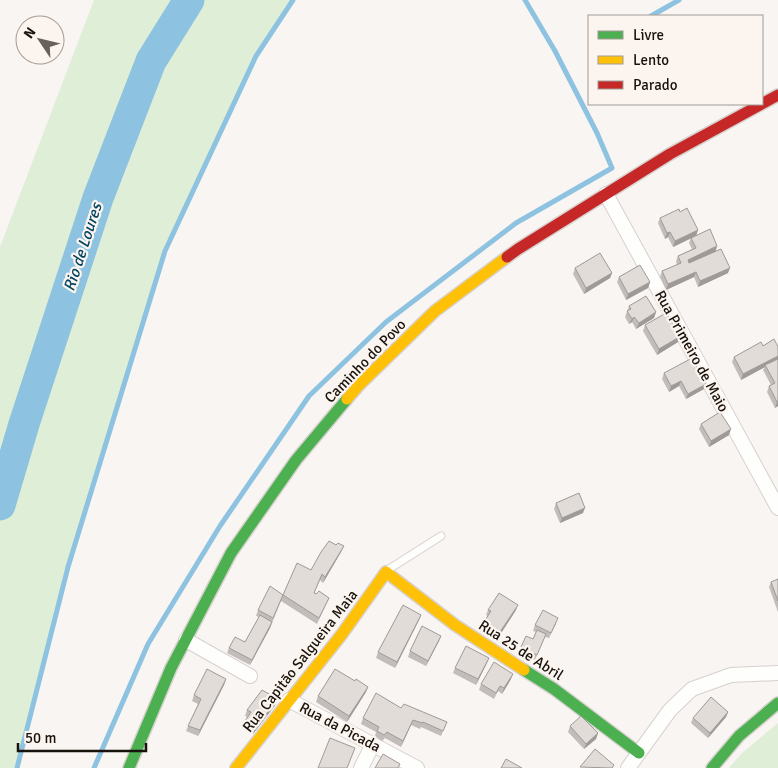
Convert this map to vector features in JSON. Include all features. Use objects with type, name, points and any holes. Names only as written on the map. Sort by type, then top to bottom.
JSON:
[{"type":"street","name":"Caminho do Povo","points":[[763,103],[778,95]]},
{"type":"street","name":"Caminho do Povo","points":[[129,768],[171,668],[231,553],[296,460],[360,384],[435,311],[518,249],[670,154],[760,105]]},
{"type":"street","name":"Rua Primeiro de Maio","points":[[606,194],[778,508]]},
{"type":"street","name":"Rua Capitāo Salgueira Maia","points":[[236,768],[342,634],[386,572]]},
{"type":"street","name":"Rua 25 de Abril","points":[[386,572],[455,625],[554,689],[639,753]]},
{"type":"street","points":[[186,640],[250,676]]},
{"type":"street","points":[[628,768],[670,710],[692,690],[731,675],[778,673]]},
{"type":"street","name":"Rua da Picada","points":[[289,700],[417,768]]},
{"type":"street","points":[[712,768],[739,736],[778,703]]},
{"type":"street","points":[[362,768],[373,744]]},
{"type":"lane","points":[[386,572],[441,536]]},
{"type":"green space","points":[[94,0],[293,0],[256,56],[165,251],[68,567],[17,768],[0,768],[0,247]]},
{"type":"green space","points":[[778,723],[778,768],[729,768],[742,753]]},
{"type":"building","points":[[687,208],[698,230],[675,241],[670,232],[667,233],[660,218],[679,209],[680,212]]},
{"type":"building","points":[[710,229],[717,246],[688,260],[689,263],[721,249],[730,268],[700,281],[696,272],[668,284],[662,271],[681,263],[678,256],[696,248],[691,238]]},
{"type":"building","points":[[600,253],[612,273],[586,288],[575,268]]},
{"type":"building","points":[[640,265],[650,282],[628,294],[619,277]]},
{"type":"building","points":[[646,296],[656,312],[639,323],[634,317],[632,319],[627,311],[631,309],[629,306]]},
{"type":"building","points":[[666,313],[681,336],[659,349],[645,325]]},
{"type":"building","points":[[774,339],[778,347],[778,356],[743,374],[734,357],[761,342],[763,346]]},
{"type":"building","points":[[692,358],[706,384],[688,394],[681,381],[671,386],[664,373]]},
{"type":"building","points":[[778,359],[777,402],[769,386],[775,383],[765,365]]},
{"type":"building","points":[[720,412],[731,429],[711,441],[701,424]]},
{"type":"building","points":[[579,493],[585,508],[562,518],[556,503]]},
{"type":"building","points":[[329,541],[336,545],[338,543],[344,546],[325,577],[322,574],[314,593],[316,594],[319,591],[329,598],[319,618],[283,595],[297,563],[311,570]]},
{"type":"building","points":[[778,579],[778,601],[771,582]]},
{"type":"building","points":[[270,586],[283,595],[273,618],[258,610]]},
{"type":"building","points":[[499,593],[518,605],[498,635],[482,625],[491,611],[488,610]]},
{"type":"building","points":[[403,605],[421,615],[397,662],[378,652]]},
{"type":"building","points":[[543,610],[558,618],[551,633],[535,625]]},
{"type":"building","points":[[260,615],[272,622],[252,660],[229,648],[235,637],[245,642]]},
{"type":"building","points":[[422,626],[441,636],[428,661],[410,651]]},
{"type":"building","points":[[537,630],[546,634],[537,655],[521,647],[526,636],[533,639]]},
{"type":"building","points":[[466,646],[489,658],[478,679],[455,668]]},
{"type":"building","points":[[494,662],[513,674],[504,688],[500,686],[496,693],[481,684]]},
{"type":"building","points":[[207,669],[226,679],[200,730],[188,726],[201,699],[194,695]]},
{"type":"building","points":[[335,669],[368,687],[349,716],[318,696]]},
{"type":"building","points":[[262,690],[278,699],[255,729],[245,721],[251,712],[247,710]]},
{"type":"building","points":[[376,693],[401,708],[404,704],[447,722],[443,731],[423,722],[413,720],[403,741],[387,732],[384,735],[377,731],[379,727],[363,718]]},
{"type":"building","points":[[711,697],[728,712],[710,733],[693,718]]},
{"type":"building","points":[[581,716],[598,733],[586,744],[570,726]]},
{"type":"building","points":[[330,738],[355,748],[347,768],[318,768]]},
{"type":"building","points":[[595,749],[614,765],[612,768],[580,767]]},
{"type":"building","points":[[383,754],[400,764],[398,768],[375,768]]},
{"type":"building","points":[[506,759],[522,768],[501,768]]},
{"type":"waterway","name":"Rio de Loures","points":[[0,505],[24,424],[98,198],[151,61],[189,0]]},
{"type":"waterway","points":[[17,768],[68,567],[165,251],[256,56],[293,0]]},
{"type":"waterway","points":[[94,768],[148,644],[220,526],[309,396],[386,322],[516,223],[612,168],[597,133],[555,51],[525,0]]},
{"type":"waterway","points":[[653,15],[679,0]]},
{"type":"traffic: fast","points":[[129,768],[171,668],[231,553],[296,460],[347,399]]},
{"type":"traffic: fast","points":[[524,670],[554,689],[639,753]]},
{"type":"traffic: fast","points":[[712,768],[739,736],[778,703]]},
{"type":"traffic: slow","points":[[347,399],[435,311],[507,257]]},
{"type":"traffic: slow","points":[[236,768],[342,634],[386,572],[455,625],[524,670]]},
{"type":"traffic: jam","points":[[763,103],[778,95]]},
{"type":"traffic: jam","points":[[507,257],[670,154],[760,105]]}]
